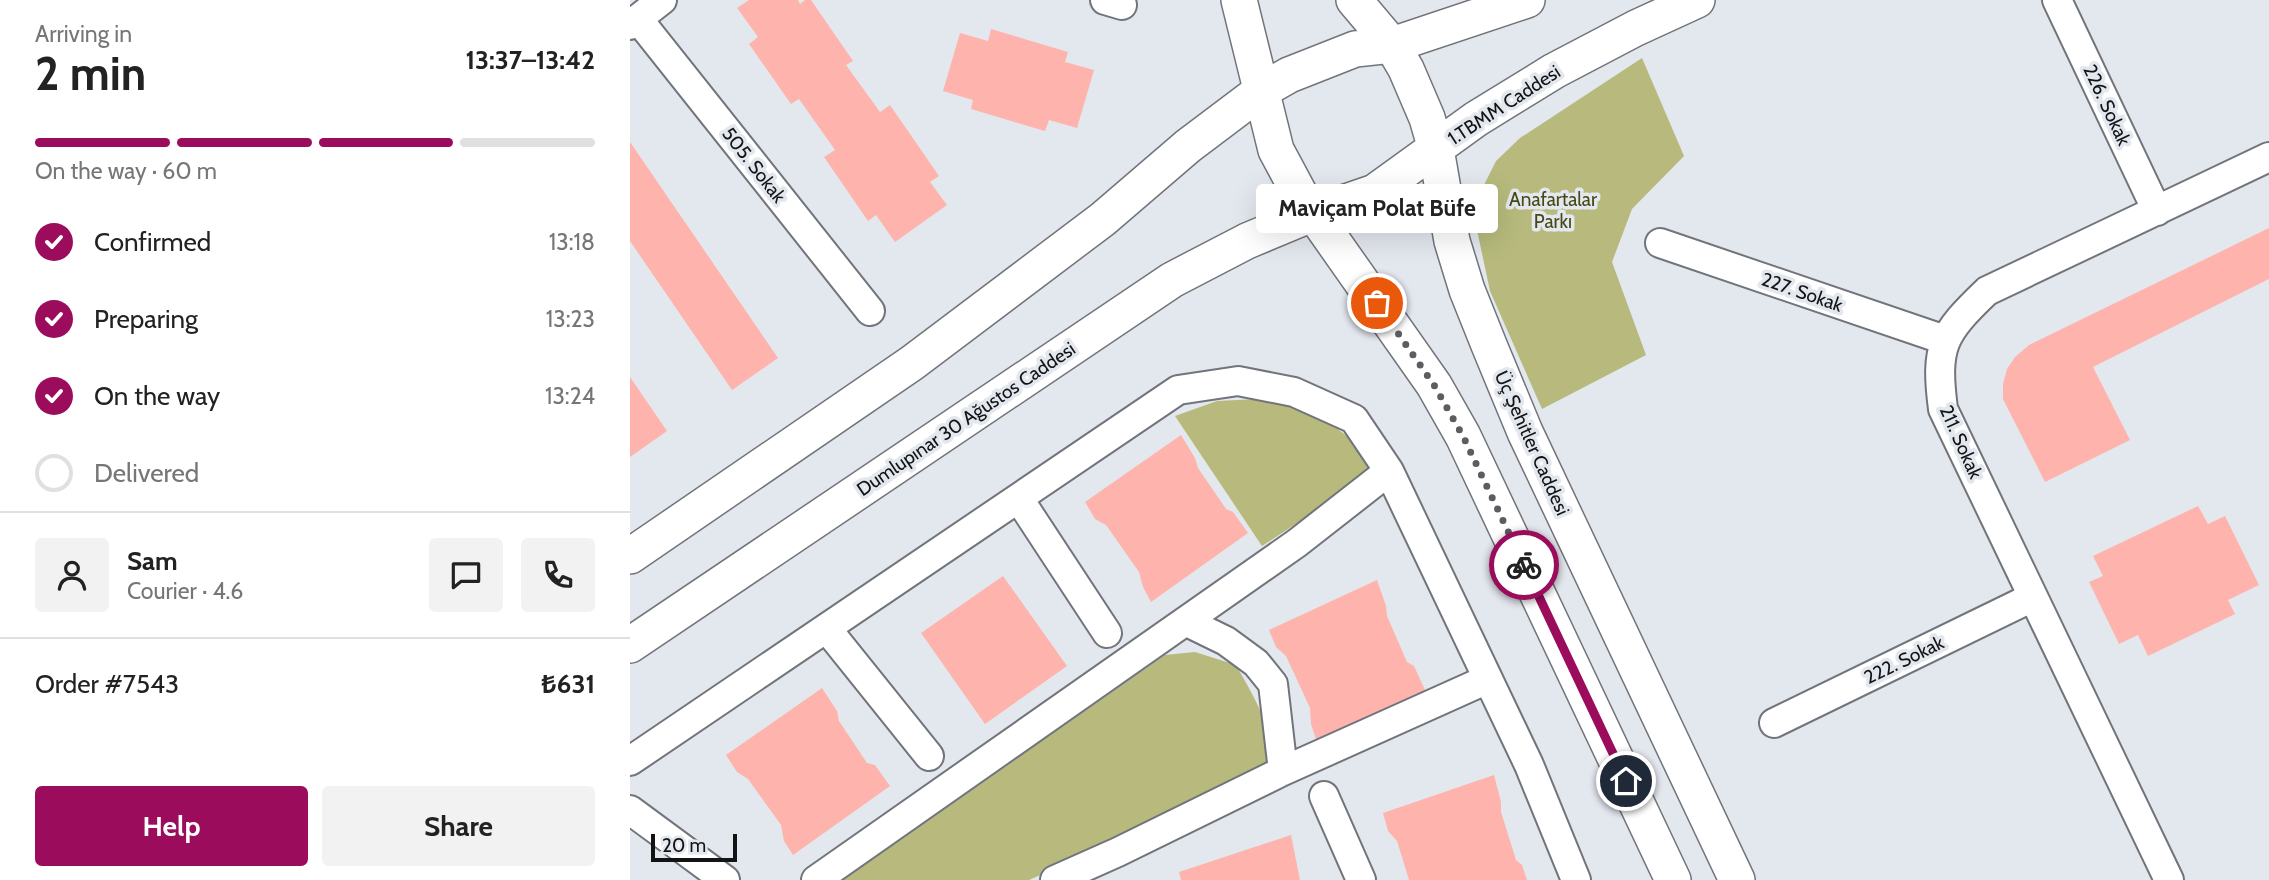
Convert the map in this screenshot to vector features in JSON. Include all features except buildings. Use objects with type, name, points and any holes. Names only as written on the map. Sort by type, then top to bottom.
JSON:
[{"type":"main road","points":[[1239,0],[1276,150],[1299,193],[1434,385],[1463,436],[1673,880]]},
{"type":"main road","name":"Üç Şehitler Caddesi","points":[[1354,0],[1392,45],[1406,69],[1427,118],[1436,149],[1452,240],[1467,290],[1489,345],[1525,432],[1737,880]]},
{"type":"main road","points":[[630,556],[912,363],[1104,219],[1188,146],[1261,91],[1289,75],[1343,53],[1392,45],[1527,0]]},
{"type":"main road","name":"1.TBMM Caddesi","points":[[1314,213],[1375,192],[1476,119],[1554,71],[1636,27],[1697,0]]},
{"type":"main road","name":"Dumlupınar 30 Ağustos Caddesi","points":[[630,645],[1172,280],[1247,242],[1314,213]]},
{"type":"street","points":[[634,22],[662,0]]},
{"type":"street","name":"226. Sokak","points":[[2057,0],[2157,211]]},
{"type":"street","name":"505. Sokak","points":[[634,22],[870,312]]},
{"type":"street","name":"211. Sokak","points":[[2168,880],[1943,408],[1938,372],[1945,340],[1960,317],[1987,291],[2269,157]]},
{"type":"street","name":"227. Sokak","points":[[1660,243],[1945,340]]},
{"type":"street","points":[[630,761],[1178,390],[1238,381],[1294,392],[1354,419],[1388,471],[1529,765],[1576,880]]},
{"type":"street","points":[[816,880],[1187,622],[1297,543],[1388,471]]},
{"type":"street","points":[[1019,499],[1108,633]]},
{"type":"street","name":"222. Sokak","points":[[1774,723],[2033,597]]},
{"type":"street","points":[[1187,622],[1226,641],[1256,663],[1273,684],[1283,771]]},
{"type":"street","points":[[827,629],[929,756]]},
{"type":"street","points":[[1055,880],[1283,771],[1488,679]]},
{"type":"street","points":[[1324,796],[1361,880]]},
{"type":"street","points":[[630,810],[726,880]]},
{"type":"green space","name":"Anafartalar Parkı","points":[[1642,58],[1684,156],[1632,209],[1612,262],[1646,355],[1542,409],[1490,291],[1474,216],[1496,161],[1520,138]]},
{"type":"green space","points":[[1257,399],[1311,408],[1353,441],[1375,472],[1262,546],[1175,416],[1217,401]]},
{"type":"green space","points":[[1195,652],[1236,665],[1265,723],[1269,748],[1267,759],[1246,785],[1029,880],[843,880],[1165,655]]},
{"type":"way so far","points":[[1377,303],[1434,385],[1463,436],[1524,565]]},
{"type":"place","name":"Maviçam Polat Büfe","points":[[1377,303]]},
{"type":"route","points":[[1524,565],[1626,781]]}]
